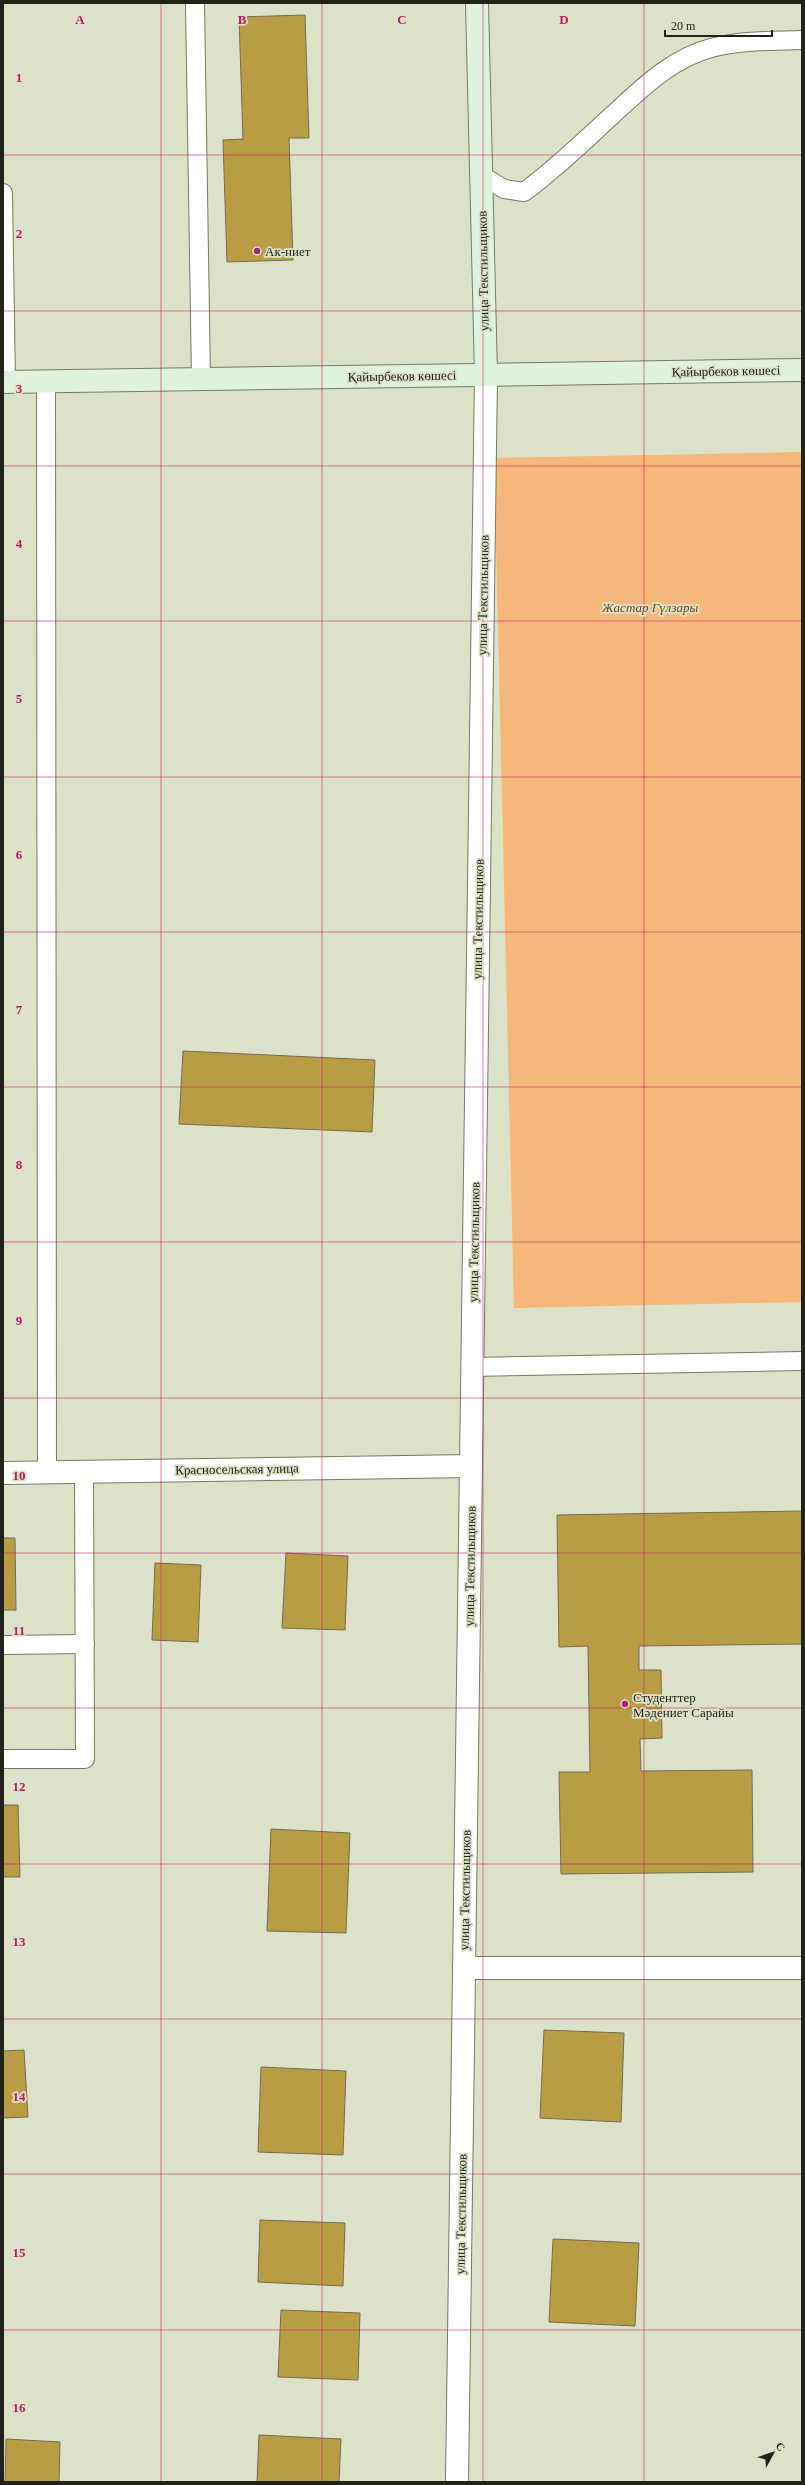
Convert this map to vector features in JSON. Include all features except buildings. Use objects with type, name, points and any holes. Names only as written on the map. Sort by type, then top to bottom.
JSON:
[{"type":"main road","name":"улица Текстильщиков","points":[[477,3],[486,375]]},
{"type":"main road","name":"Қайырбеков көшесі","points":[[5,382],[802,370]]},
{"type":"street","name":"улица Текстильщиков","points":[[457,2482],[486,375]]},
{"type":"street","name":"Красносельская улица","points":[[3,1473],[471,1466]]},
{"type":"street","points":[[464,1968],[802,1968]]},
{"type":"lane","points":[[195,3],[201,379]]},
{"type":"lane","points":[[481,175],[504,189],[524,192],[552,171],[642,88],[668,67],[710,48],[753,41],[802,40]]},
{"type":"lane","points":[[3,193],[5,382]]},
{"type":"lane","points":[[46,382],[47,1472]]},
{"type":"lane","points":[[472,1367],[802,1361]]},
{"type":"lane","points":[[3,1759],[85,1759],[84,1472]]},
{"type":"lane","points":[[3,1645],[85,1644]]},
{"type":"green space","name":"Жастар Гүлзары","points":[[802,452],[802,1302],[514,1308],[494,458]]},
{"type":"place","name":"Ак-ниет","points":[[257,251]]},
{"type":"place","name":"Студенттер Мәдениет Сарайы","points":[[625,1704]]}]
